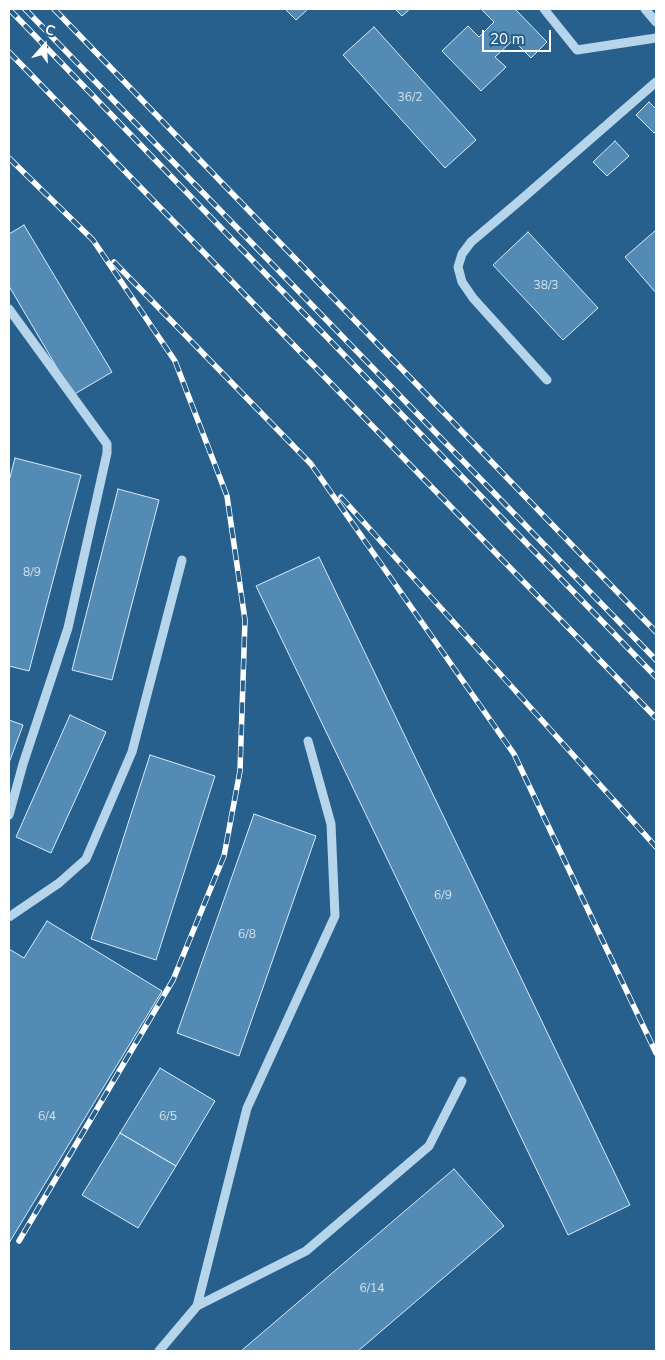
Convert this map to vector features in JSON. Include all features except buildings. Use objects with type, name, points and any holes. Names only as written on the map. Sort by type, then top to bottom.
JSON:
[{"type":"street","points":[[544,9],[577,50],[656,38]]},
{"type":"street","points":[[645,9],[656,22]]},
{"type":"street","points":[[546,380],[472,298],[462,282],[458,267],[462,254],[471,242],[656,82]]},
{"type":"street","points":[[9,309],[107,444],[108,453],[68,628],[23,764],[9,815]]},
{"type":"street","points":[[9,917],[59,883],[86,859],[132,752],[182,560]]},
{"type":"street","points":[[198,1306],[247,1108],[335,916],[331,824],[308,742]]},
{"type":"street","points":[[159,1351],[198,1306],[306,1251],[429,1146],[462,1081]]},
{"type":"railway","points":[[9,9],[656,677]]},
{"type":"railway","points":[[25,9],[656,660]]},
{"type":"railway","points":[[54,9],[656,632]]},
{"type":"railway","points":[[9,52],[656,718]]},
{"type":"railway","points":[[9,158],[93,240],[175,361],[227,496],[245,620],[240,771],[224,856],[173,980],[19,1241]]},
{"type":"railway","points":[[114,262],[311,464],[514,754],[656,1053]]},
{"type":"railway","points":[[341,497],[656,847]]}]
